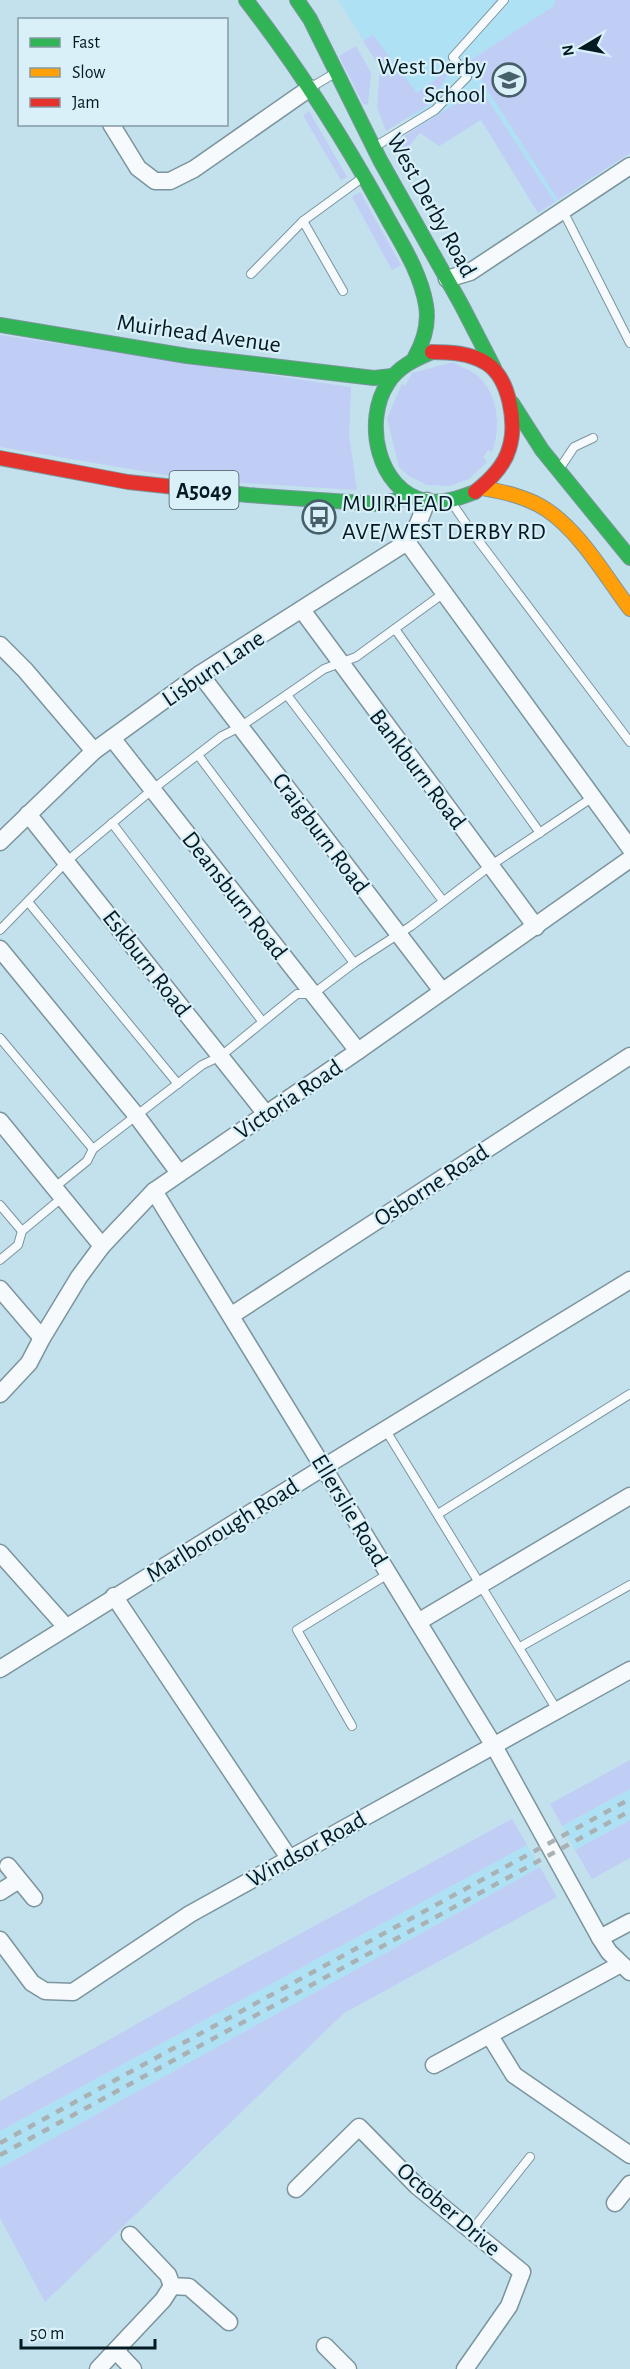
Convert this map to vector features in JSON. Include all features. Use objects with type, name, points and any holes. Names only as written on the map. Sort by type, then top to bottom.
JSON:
[{"type":"main road","name":"West Derby Road","points":[[246,0],[310,88],[364,176],[407,254],[421,284],[426,307],[427,322],[424,340],[415,357]]},
{"type":"main road","name":"West Derby Road","points":[[297,0],[310,19],[373,147],[495,368]]},
{"type":"main road","name":"Muirhead Avenue","points":[[0,325],[198,358],[374,378],[392,376]]},
{"type":"main road","points":[[410,497],[392,482],[377,449],[377,407],[392,376],[415,357],[432,352],[453,352],[472,357],[495,368]]},
{"type":"main road","name":"A5049","points":[[495,368],[530,434],[628,555]]},
{"type":"main road","name":"A5049","points":[[0,458],[128,482],[248,495],[378,504],[410,497],[427,501],[450,500],[482,488],[502,468],[512,441],[513,423],[508,395]]},
{"type":"main road","points":[[482,488],[522,498],[548,511],[569,531],[630,609]]},
{"type":"street","points":[[112,126],[138,168],[155,181],[170,181],[194,169],[310,88]]},
{"type":"street","points":[[447,279],[470,272],[630,166]]},
{"type":"street","name":"Lisburn Lane","points":[[0,842],[94,751],[200,674],[407,542],[418,524],[427,501]]},
{"type":"street","points":[[407,542],[630,848]]},
{"type":"street","name":"Bankburn Road","points":[[302,610],[536,927]]},
{"type":"street","points":[[0,645],[25,670],[94,751]]},
{"type":"street","name":"Craigburn Road","points":[[200,674],[442,992]]},
{"type":"street","name":"Deansburn Road","points":[[112,738],[358,1051]]},
{"type":"street","name":"Eskburn Road","points":[[28,814],[266,1114]]},
{"type":"street","name":"Victoria Road","points":[[0,1394],[29,1363],[80,1277],[102,1246],[154,1191],[536,927],[630,859]]},
{"type":"street","points":[[0,949],[136,1115],[179,1173]]},
{"type":"street","name":"Osborne Road","points":[[232,1315],[630,1056]]},
{"type":"street","points":[[0,1121],[102,1246]]},
{"type":"street","name":"Ellerslie Road","points":[[154,1191],[494,1746],[600,1938],[626,1968]]},
{"type":"street","name":"Marlborough Road","points":[[0,1669],[114,1596],[630,1280]]},
{"type":"street","points":[[0,1288],[42,1338]]},
{"type":"street","points":[[418,1622],[630,1496]]},
{"type":"street","points":[[0,1553],[66,1628]]},
{"type":"street","points":[[114,1596],[288,1858]]},
{"type":"street","name":"Windsor Road","points":[[0,1940],[32,1983],[45,1990],[73,1992],[190,1914],[630,1670]]},
{"type":"street","points":[[8,1866],[34,1898]]},
{"type":"street","points":[[0,1892],[20,1880]]},
{"type":"street","points":[[600,1938],[630,1922]]},
{"type":"street","points":[[434,2066],[626,1968]]},
{"type":"street","points":[[490,2036],[514,2075],[630,2155]]},
{"type":"street","name":"October Drive","points":[[296,2189],[359,2127],[417,2186],[522,2272],[509,2306],[465,2369]]},
{"type":"street","points":[[615,2203],[630,2184]]},
{"type":"street","points":[[129,2235],[168,2275],[172,2286]]},
{"type":"street","points":[[172,2286],[189,2287],[229,2322]]},
{"type":"street","points":[[98,2369],[163,2300],[172,2286]]},
{"type":"street","points":[[325,2346],[348,2369]]},
{"type":"street","points":[[116,2351],[133,2369]]},
{"type":"lane","points":[[373,147],[435,110],[466,76],[453,57],[504,0]]},
{"type":"lane","points":[[310,88],[336,72]]},
{"type":"lane","points":[[251,274],[303,221],[364,176]]},
{"type":"lane","points":[[563,211],[630,343]]},
{"type":"lane","points":[[303,221],[343,291]]},
{"type":"lane","points":[[558,470],[574,447],[593,438]]},
{"type":"lane","points":[[450,500],[476,538],[630,742]]},
{"type":"lane","points":[[0,930],[29,903],[67,861],[153,789],[222,736],[240,727],[324,669],[356,657],[444,592]]},
{"type":"lane","points":[[395,629],[540,833]]},
{"type":"lane","points":[[287,695],[443,901]]},
{"type":"lane","points":[[198,755],[354,963]]},
{"type":"lane","points":[[0,1260],[18,1245],[22,1231],[87,1161],[93,1149],[136,1115],[202,1065],[221,1056],[297,994],[313,994],[354,963],[411,926],[490,866],[593,797]]},
{"type":"lane","points":[[112,823],[262,1021]]},
{"type":"lane","points":[[29,903],[178,1084]]},
{"type":"lane","points":[[0,1038],[93,1149]]},
{"type":"lane","points":[[0,1205],[22,1231]]},
{"type":"lane","points":[[438,1514],[630,1394]]},
{"type":"lane","points":[[385,1430],[482,1584],[557,1710]]},
{"type":"lane","points":[[352,1726],[297,1630],[388,1574]]},
{"type":"lane","points":[[520,1647],[630,1585]]},
{"type":"lane","points":[[472,2230],[530,2157]]},
{"type":"shaded area","name":"West Derby School","points":[[338,0],[630,0],[630,153],[538,213],[481,120],[439,146],[421,133]]},
{"type":"shaded area","points":[[555,0],[630,0],[630,153],[558,200],[469,61],[554,6]]},
{"type":"shaded area","points":[[373,35],[417,93],[448,70],[449,73],[430,104],[386,131],[377,107],[380,68],[363,41]]},
{"type":"shaded area","points":[[356,46],[371,73],[368,105],[363,104],[339,56]]},
{"type":"shaded area","points":[[480,88],[555,202],[538,213],[481,120],[439,146],[420,133],[400,157],[393,143]]},
{"type":"shaded area","points":[[309,111],[347,177],[341,180],[303,115]]},
{"type":"shaded area","points":[[360,192],[401,265],[392,270],[352,197]]},
{"type":"shaded area","points":[[0,335],[351,387],[349,435],[357,490],[195,480],[0,447]]},
{"type":"shaded area","points":[[453,362],[478,376],[490,393],[496,412],[495,443],[492,453],[488,450],[483,457],[487,462],[469,479],[449,486],[427,485],[409,476],[399,467],[387,418],[402,384],[405,386],[412,373]]},
{"type":"shaded area","points":[[630,1760],[630,1789],[562,1826],[550,1804]]},
{"type":"shaded area","points":[[630,1789],[630,1820],[575,1850],[562,1826]]},
{"type":"shaded area","points":[[512,1819],[527,1845],[0,2131],[0,2101],[213,1981]]},
{"type":"shaded area","points":[[630,1820],[630,1858],[592,1879],[575,1850]]},
{"type":"shaded area","points":[[527,1845],[540,1867],[0,2168],[0,2131]]},
{"type":"shaded area","points":[[540,1867],[557,1897],[344,2013],[45,2302],[0,2218],[0,2168]]},
{"type":"railway","points":[[0,2143],[630,1799]]},
{"type":"railway","points":[[0,2155],[630,1811]]},
{"type":"traffic: fast","points":[[246,0],[283,50],[335,128],[414,267],[427,312],[425,332],[415,357]]},
{"type":"traffic: fast","points":[[297,0],[310,19],[380,160],[461,304],[494,368]]},
{"type":"traffic: fast","points":[[0,325],[187,356],[374,378],[392,376]]},
{"type":"traffic: fast","points":[[432,352],[402,368],[392,377],[380,398],[376,416],[379,452],[396,484],[409,495],[426,501],[439,502],[475,492]]},
{"type":"traffic: fast","points":[[512,403],[542,450],[630,558]]},
{"type":"traffic: fast","points":[[184,488],[378,504],[410,497]]},
{"type":"traffic: slow","points":[[482,488],[524,498],[560,520],[582,543],[630,609]]},
{"type":"traffic: jam","points":[[432,352],[460,354],[486,363],[501,379],[510,402],[512,427],[507,456],[500,468],[475,492]]},
{"type":"traffic: jam","points":[[0,458],[128,482],[184,488]]},
{"type":"place","name":"West Derby School","points":[[509,80]]},
{"type":"place","name":"MUIRHEAD AVE/WEST DERBY RD","points":[[319,517]]}]
